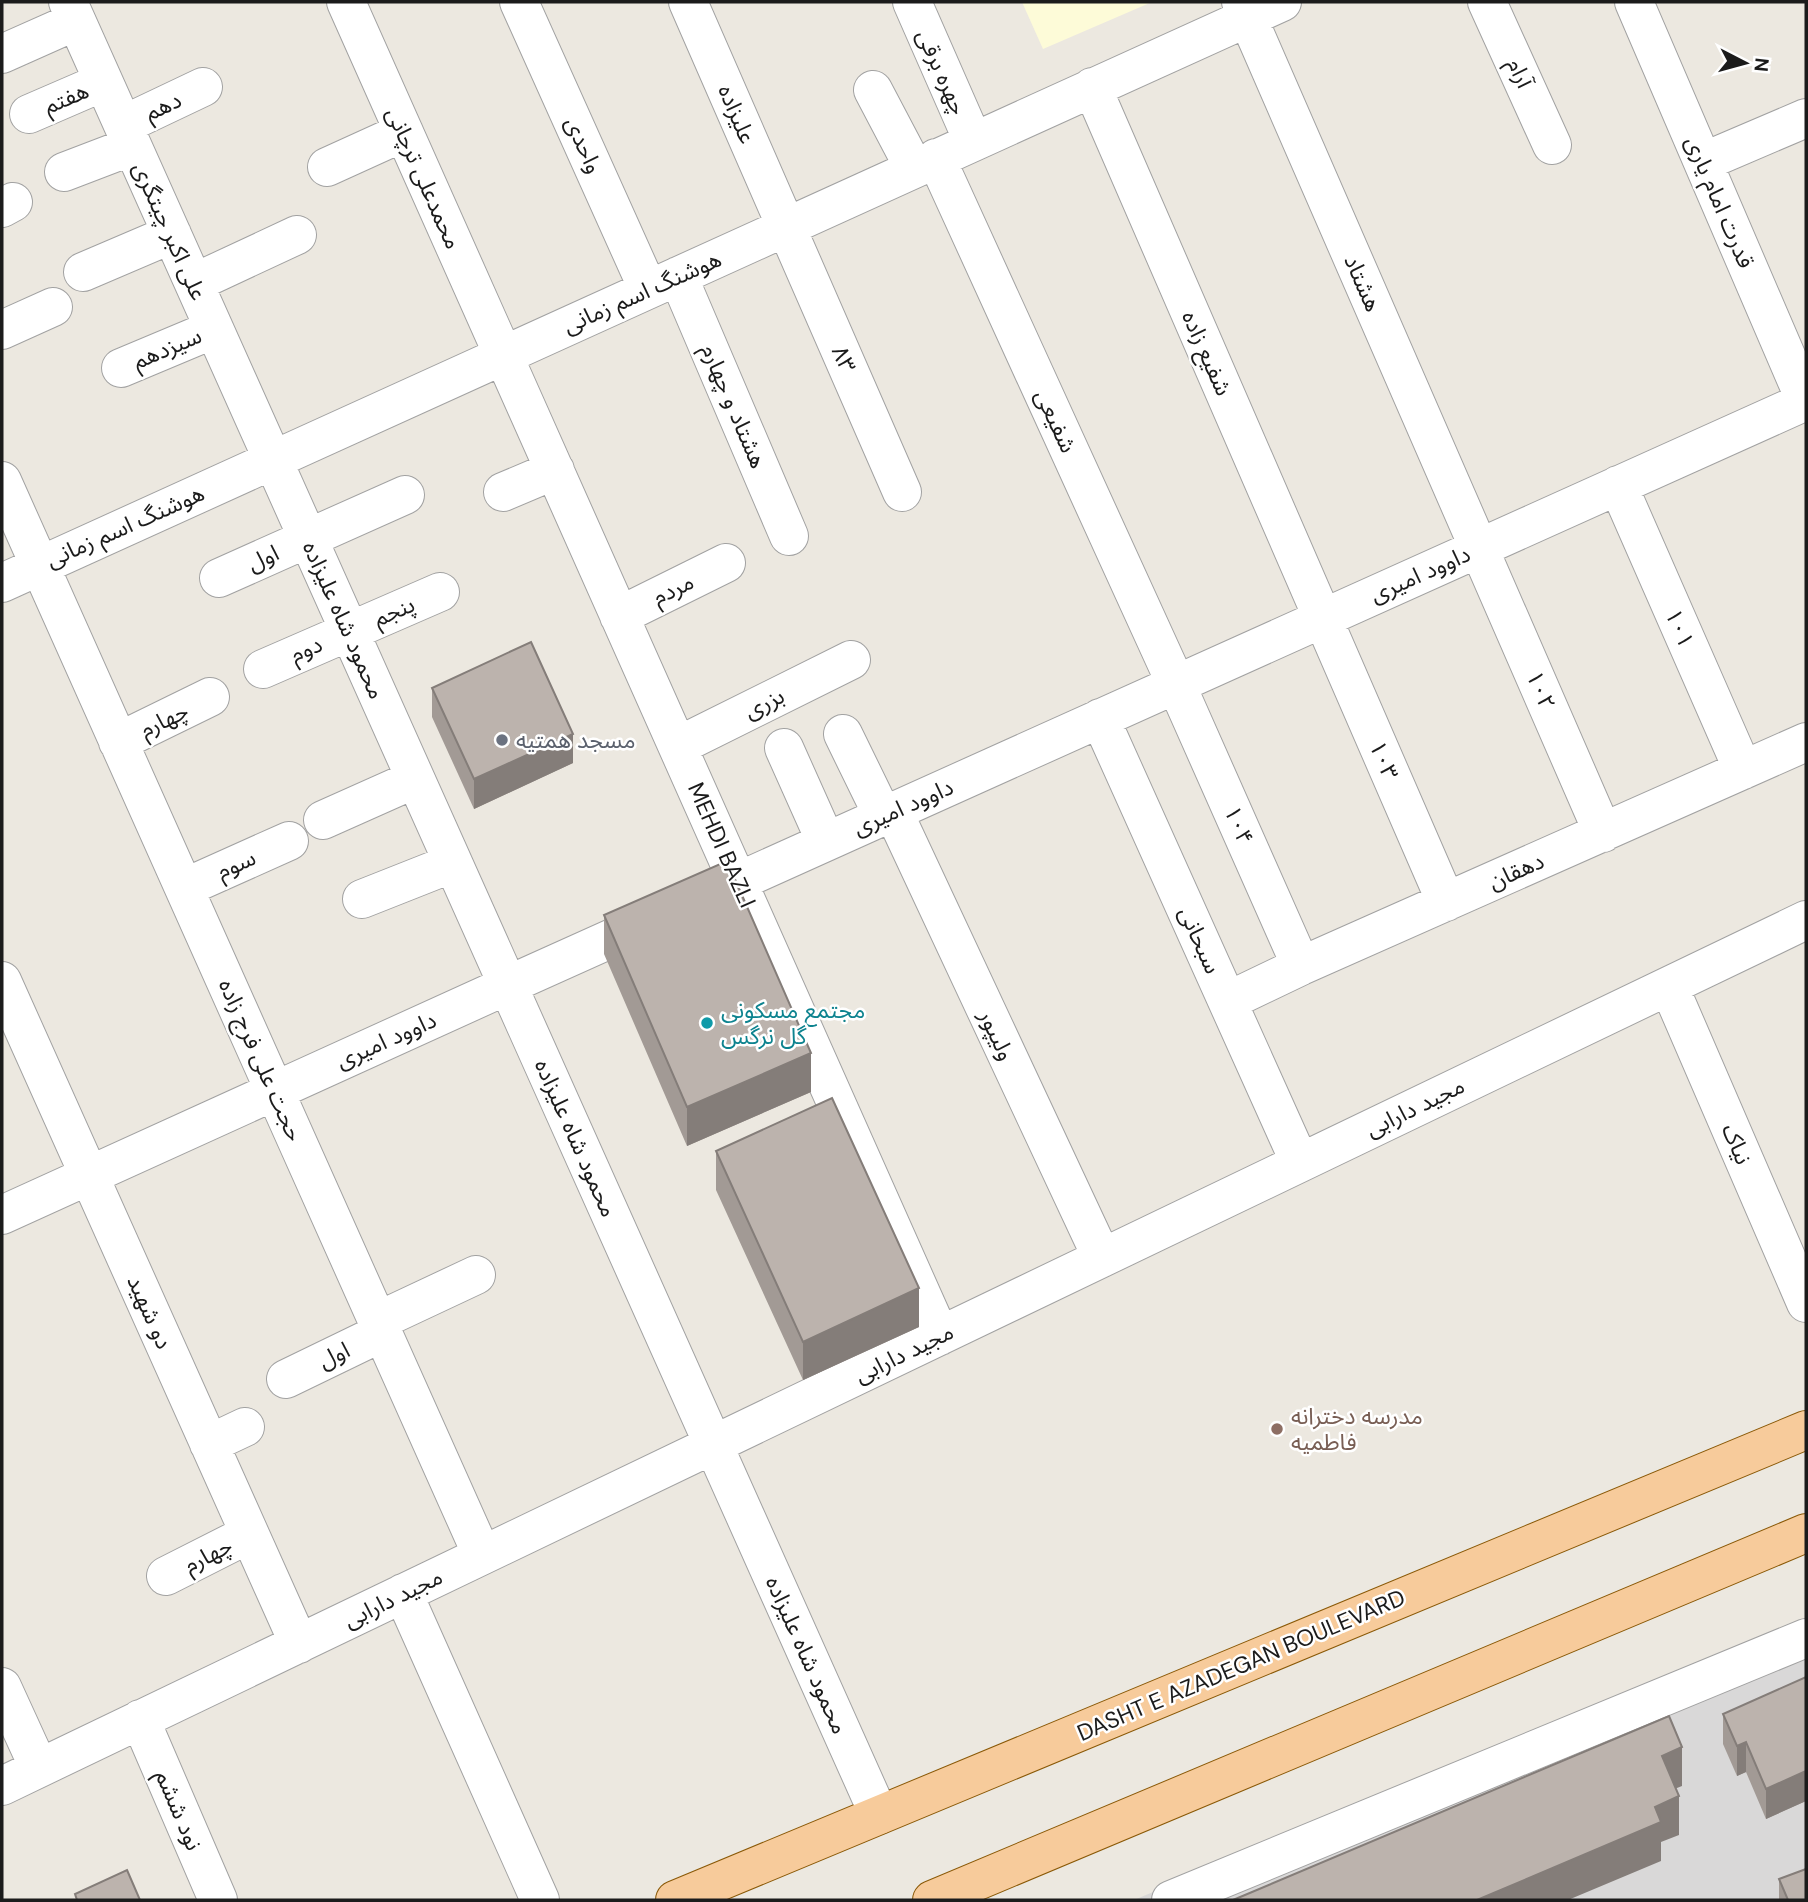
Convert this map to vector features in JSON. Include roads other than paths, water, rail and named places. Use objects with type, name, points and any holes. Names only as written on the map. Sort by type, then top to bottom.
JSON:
[{"type":"main road","name":"DASHT E AZADEGAN BOULEVARD","points":[[676,1900],[1806,1430]]},
{"type":"main road","points":[[932,1900],[1806,1533]]},
{"type":"street","name":"محمدعلی ترچانی","points":[[346,2],[503,355]]},
{"type":"street","name":"واحدی","points":[[519,2],[663,282]]},
{"type":"street","name":"علیزاده","points":[[688,2],[786,227]]},
{"type":"street","name":"چهره برقی","points":[[912,2],[973,141]]},
{"type":"street","name":"آرام","points":[[1487,2],[1552,145]]},
{"type":"street","name":"قدرت امام یاری","points":[[1634,2],[1806,401]]},
{"type":"street","name":"هوشنگ اسم زمانی","points":[[2,583],[1092,87],[1257,7]]},
{"type":"street","name":"هشتاد","points":[[1257,7],[1479,548]]},
{"type":"street","points":[[2,54],[73,8]]},
{"type":"street","name":"علی اکبر چیتگری","points":[[73,8],[103,82],[273,460]]},
{"type":"street","name":"هفتم","points":[[29,114],[103,82]]},
{"type":"street","name":"شفیع زاده","points":[[1092,87],[1323,618]]},
{"type":"street","name":"دهم","points":[[64,172],[203,88]]},
{"type":"street","name":"شفیعی","points":[[873,90],[925,163],[1176,684]]},
{"type":"street","points":[[1703,162],[1806,118]]},
{"type":"street","points":[[327,167],[404,132]]},
{"type":"street","name":"۸۳","points":[[786,227],[902,492]]},
{"type":"street","points":[[83,272],[172,234]]},
{"type":"street","points":[[194,283],[297,234]]},
{"type":"street","name":"هشتاد و چهارم","points":[[663,282],[789,536]]},
{"type":"street","points":[[2,330],[54,307]]},
{"type":"street","name":"سیزدهم","points":[[121,368],[214,329]]},
{"type":"street","name":"MEHDI BAZLI","points":[[503,355],[940,1336]]},
{"type":"street","name":"داوود امیری","points":[[2,1215],[1806,401]]},
{"type":"street","name":"محمود شاه علیزاده","points":[[273,460],[879,1815]]},
{"type":"street","points":[[503,492],[555,470]]},
{"type":"street","name":"حجت علی فرج زاده","points":[[2,481],[482,1555]]},
{"type":"street","name":"۱۰۱","points":[[1618,485],[1743,770]]},
{"type":"street","name":"اول","points":[[219,578],[405,495]]},
{"type":"street","name":"۱۰۲","points":[[1479,548],[1602,833]]},
{"type":"street","name":"مردم","points":[[620,615],[726,563]]},
{"type":"street","name":"پنجم","points":[[349,630],[440,592]]},
{"type":"street","name":"۱۰۳","points":[[1323,618],[1446,902]]},
{"type":"street","name":"دوم","points":[[263,668],[349,630]]},
{"type":"street","name":"بزری","points":[[678,746],[851,660]]},
{"type":"street","name":"۱۰۴","points":[[1176,684],[1301,966]]},
{"type":"street","name":"چهارم","points":[[118,742],[210,697]]},
{"type":"street","name":"سبحانی","points":[[1100,718],[1300,1163]]},
{"type":"street","name":"ولیپور","points":[[843,734],[888,814],[1102,1258]]},
{"type":"street","name":"دهقان","points":[[1228,1001],[1301,966],[1806,743]]},
{"type":"street","points":[[784,748],[826,842]]},
{"type":"street","points":[[323,820],[415,779]]},
{"type":"street","name":"سوم","points":[[184,887],[289,841]]},
{"type":"street","points":[[362,899],[453,863]]},
{"type":"street","name":"مجید دارابی","points":[[2,1786],[1806,920]]},
{"type":"street","name":"دو شهید","points":[[2,981],[10,1021],[89,1175],[299,1644]]},
{"type":"street","name":"نیاک","points":[[1669,986],[1806,1303]]},
{"type":"street","name":"اول","points":[[286,1379],[476,1275]]},
{"type":"street","points":[[209,1444],[245,1427]]},
{"type":"street","name":"چهارم","points":[[166,1576],[249,1534]]},
{"type":"street","points":[[403,1593],[540,1900]]},
{"type":"street","points":[[1171,1900],[1806,1638]]},
{"type":"street","points":[[2,1687],[39,1768]]},
{"type":"street","name":"نود ششم","points":[[140,1719],[218,1900]]},
{"type":"place","name":"مسجد همتیه","points":[[502,740]]},
{"type":"place","name":"مجتمع مسکونی گل نرگس","points":[[707,1023]]},
{"type":"place","name":"مدرسه دخترانه فاطمیه","points":[[1277,1429]]}]
